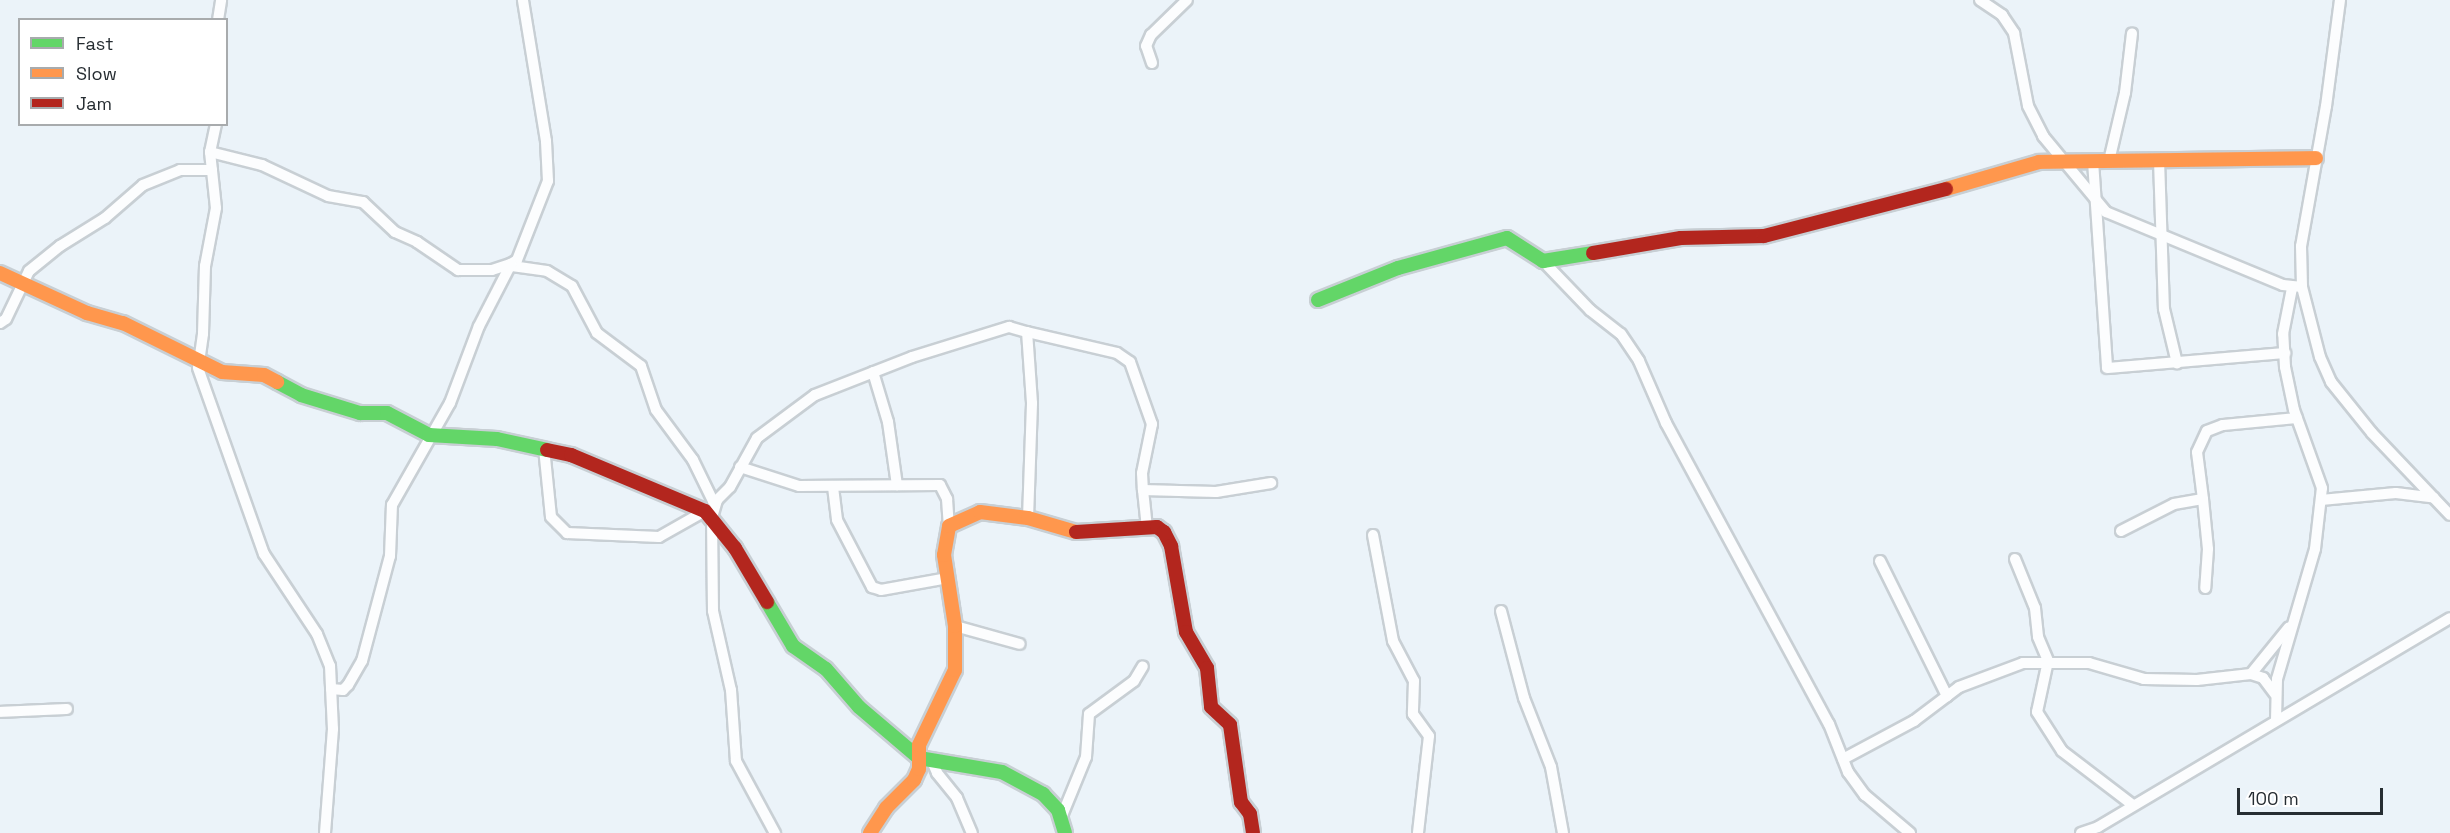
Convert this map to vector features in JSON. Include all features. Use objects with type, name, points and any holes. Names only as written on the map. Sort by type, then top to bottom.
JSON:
[{"type":"street","points":[[218,18],[221,0]]},
{"type":"street","points":[[332,689],[343,690],[362,661],[390,556],[392,505],[429,435],[450,404],[479,326],[511,265],[517,260],[548,181],[546,141],[523,0]]},
{"type":"street","points":[[1152,63],[1146,46],[1151,35],[1187,0]]},
{"type":"street","points":[[1980,0],[2002,15],[2014,33],[2028,106],[2061,161],[2106,212],[2297,288],[2320,357],[2331,382],[2450,515]]},
{"type":"street","points":[[2276,720],[2275,694],[2289,627],[2315,549],[2321,500],[2320,480],[2297,418],[2285,353],[2285,323],[2297,288],[2301,246],[2340,0]]},
{"type":"street","points":[[2109,161],[2125,93],[2132,33]]},
{"type":"street","points":[[216,126],[210,152],[216,208],[205,266],[198,368],[212,416],[231,457],[264,554],[317,634],[330,666],[332,689],[325,833]]},
{"type":"street","points":[[210,152],[262,165],[328,196],[369,205],[395,232],[417,242],[458,270],[492,270],[511,265],[532,267],[568,281],[579,296],[597,333],[638,362],[656,411],[693,460],[712,507],[793,646],[811,662],[826,669],[859,707],[926,760],[957,798],[972,833]]},
{"type":"street","points":[[1543,261],[1681,238],[1764,236],[1965,185],[2017,166],[2061,161],[2316,158]]},
{"type":"street","points":[[2159,160],[2159,235],[2164,309],[2177,363]]},
{"type":"street","points":[[2093,161],[2105,364],[2112,370],[2285,353]]},
{"type":"street","points":[[0,323],[6,319],[22,283],[43,258],[105,218],[143,185],[180,170],[212,170]]},
{"type":"street","points":[[1318,300],[1398,268],[1507,238],[1543,261],[1590,310],[1621,334],[1639,361],[1666,423],[1829,724],[1843,759],[1865,795],[1910,833]]},
{"type":"street","points":[[0,273],[233,375],[272,377],[301,395],[360,413],[387,413],[429,435],[482,437],[544,448],[680,498],[712,507]]},
{"type":"street","points":[[544,448],[551,517],[567,533],[659,537],[712,507],[730,487],[757,438],[773,422],[815,395],[873,372],[1009,327],[1117,352],[1130,362],[1152,424],[1142,473],[1147,527]]},
{"type":"street","points":[[1027,332],[1032,403],[1028,518]]},
{"type":"street","points":[[873,372],[888,422],[897,485]]},
{"type":"street","points":[[2205,588],[2208,549],[2197,452],[2207,431],[2223,425],[2297,418]]},
{"type":"street","points":[[740,467],[799,486],[940,485],[947,499],[949,526],[944,555],[955,626],[955,670],[919,745],[926,760]]},
{"type":"street","points":[[1143,490],[1216,492],[1271,483]]},
{"type":"street","points":[[833,487],[837,520],[872,587],[881,590],[948,578]]},
{"type":"street","points":[[2321,500],[2396,493],[2434,498]]},
{"type":"street","points":[[2121,531],[2174,504],[2203,499]]},
{"type":"street","points":[[712,507],[712,611],[735,711],[736,760],[775,833]]},
{"type":"street","points":[[949,526],[980,512],[1028,518],[1069,532],[1157,527],[1171,546],[1183,623],[1207,668],[1211,707],[1230,725],[1241,802],[1250,814],[1253,833]]},
{"type":"street","points":[[1373,535],[1393,641],[1414,681],[1413,714],[1429,736],[1418,833]]},
{"type":"street","points":[[2015,559],[2035,608],[2038,637],[2048,661],[2037,712],[2062,751],[2133,805]]},
{"type":"street","points":[[1880,561],[1947,696]]},
{"type":"street","points":[[1500,611],[1524,698],[1551,767],[1563,833]]},
{"type":"street","points":[[2081,833],[2133,805],[2450,618]]},
{"type":"street","points":[[955,626],[1020,644]]},
{"type":"street","points":[[2251,674],[2289,627]]},
{"type":"street","points":[[1843,759],[1914,721],[1959,687],[2022,663],[2048,661],[2089,663],[2144,679],[2197,680],[2251,674],[2263,678],[2275,694]]},
{"type":"street","points":[[1061,818],[1086,757],[1089,714],[1134,681],[1143,666]]},
{"type":"street","points":[[0,712],[67,709]]},
{"type":"street","points":[[926,760],[1002,772],[1043,794],[1061,818],[1065,833]]},
{"type":"street","points":[[870,833],[886,808],[914,780],[926,760]]},
{"type":"traffic: fast","points":[[1318,300],[1398,268],[1507,238],[1543,261],[1593,253]]},
{"type":"traffic: fast","points":[[277,382],[301,395],[360,413],[387,413],[429,435],[497,439],[547,450]]},
{"type":"traffic: fast","points":[[767,602],[793,646],[826,669],[859,707],[919,758],[1002,772],[1043,794],[1058,810],[1065,833]]},
{"type":"traffic: slow","points":[[1946,189],[2039,162],[2316,158]]},
{"type":"traffic: slow","points":[[0,273],[87,313],[123,323],[222,372],[264,375],[277,382]]},
{"type":"traffic: slow","points":[[870,833],[886,808],[914,780],[919,769],[919,745],[955,670],[955,626],[944,555],[949,526],[980,512],[1028,518],[1076,532]]},
{"type":"traffic: jam","points":[[1593,253],[1681,238],[1764,236],[1946,189]]},
{"type":"traffic: jam","points":[[547,450],[571,455],[705,511],[735,548],[767,602]]},
{"type":"traffic: jam","points":[[1076,532],[1157,527],[1164,532],[1171,546],[1186,632],[1207,668],[1211,707],[1230,725],[1241,802],[1250,814],[1253,833]]}]
